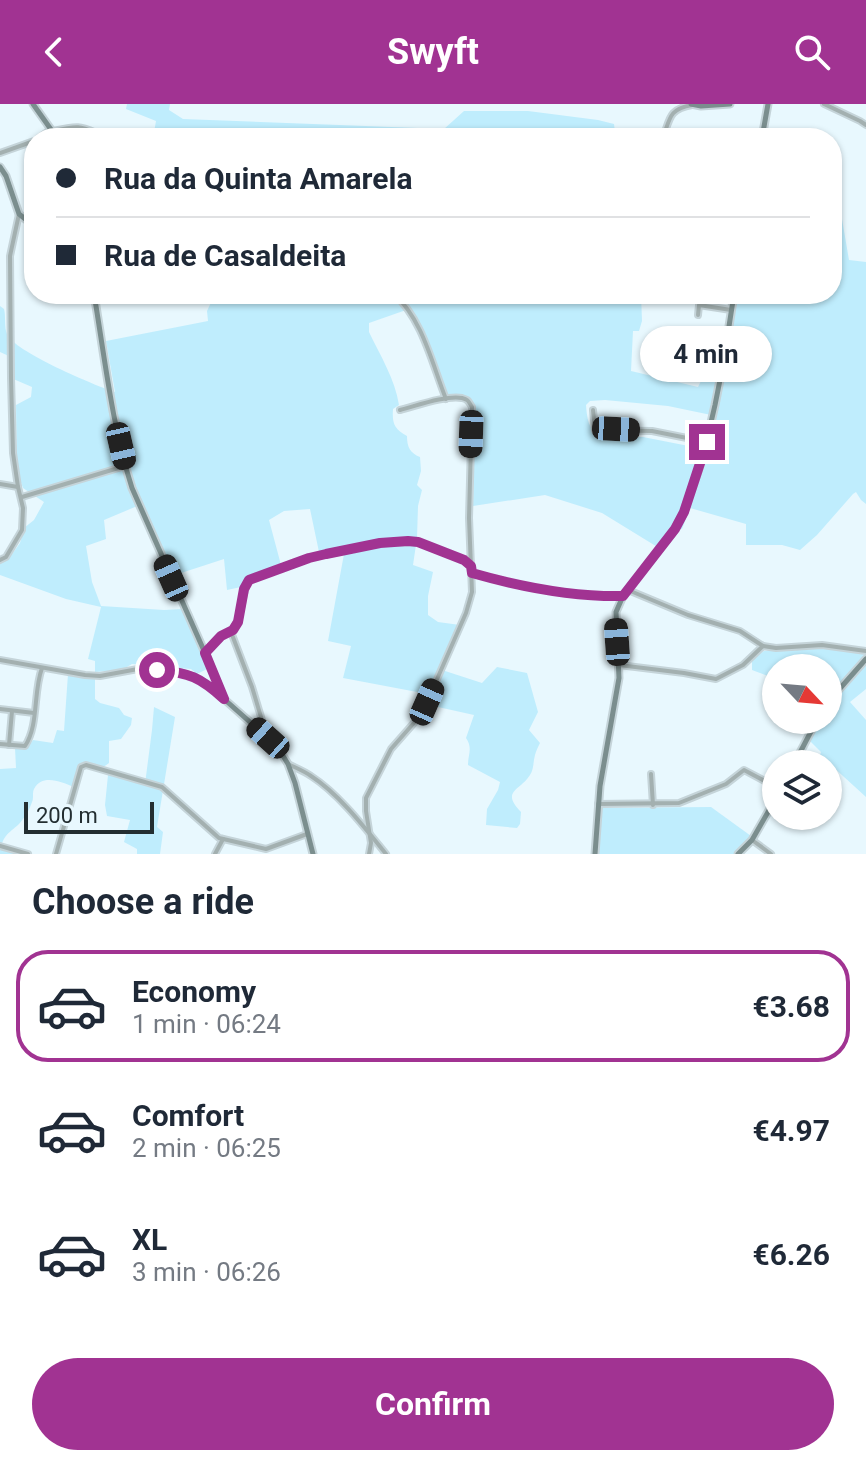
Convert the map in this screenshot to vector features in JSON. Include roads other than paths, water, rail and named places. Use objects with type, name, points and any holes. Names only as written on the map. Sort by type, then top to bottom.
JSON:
[{"type":"main road","points":[[33,104],[51,128]]},
{"type":"main road","points":[[692,104],[730,104]]},
{"type":"main road","points":[[764,128],[768,104]]},
{"type":"main road","points":[[0,167],[19,214],[24,218]]},
{"type":"main road","points":[[96,304],[125,466],[148,525],[224,699],[277,746],[288,764],[313,854]]},
{"type":"main road","points":[[595,854],[600,786],[617,694],[617,607],[675,529],[684,512],[707,442],[732,304]]},
{"type":"main road","points":[[842,687],[866,660]]},
{"type":"main road","points":[[738,854],[752,840],[762,822]]},
{"type":"street","points":[[666,128],[674,111],[692,104]]},
{"type":"street","points":[[824,104],[834,106],[866,125]]},
{"type":"street","points":[[68,128],[87,128]]},
{"type":"street","points":[[0,153],[24,144]]},
{"type":"street","points":[[0,560],[6,557],[22,530],[22,497],[13,453],[10,330],[10,256],[19,214]]},
{"type":"street","points":[[404,304],[415,320],[446,399]]},
{"type":"street","points":[[698,315],[699,305],[731,310]]},
{"type":"street","points":[[0,328],[10,330]]},
{"type":"street","points":[[645,352],[693,356],[701,362],[723,365]]},
{"type":"street","points":[[369,854],[371,843],[366,798],[391,749],[420,716],[466,613],[472,592],[469,488],[472,407],[463,398],[400,410]]},
{"type":"street","points":[[593,410],[595,430],[652,431],[707,442]]},
{"type":"street","points":[[22,497],[125,466]]},
{"type":"street","points":[[0,484],[18,487]]},
{"type":"street","points":[[205,653],[221,636],[231,632],[238,622],[244,589],[249,580],[309,558],[368,545],[408,541],[464,560],[471,566]]},
{"type":"street","points":[[472,573],[562,593],[623,596]]},
{"type":"street","points":[[628,590],[688,615],[740,631],[763,646],[822,645],[866,651]]},
{"type":"street","points":[[231,632],[268,738]]},
{"type":"street","points":[[619,665],[716,679],[743,665],[763,646]]},
{"type":"street","points":[[0,660],[100,676],[138,669],[180,672],[208,685],[224,699]]},
{"type":"street","points":[[0,744],[25,746],[32,736],[42,668]]},
{"type":"street","points":[[0,709],[34,713]]},
{"type":"street","points":[[9,745],[12,711]]},
{"type":"street","points":[[288,764],[311,775],[326,787],[386,854]]},
{"type":"street","points":[[56,854],[81,767],[86,765],[162,787],[219,838],[266,849],[307,834]]},
{"type":"street","points":[[598,804],[681,802],[726,784],[744,770],[762,780]]},
{"type":"street","points":[[651,774],[653,805]]},
{"type":"street","points":[[215,854],[223,839]]},
{"type":"street","points":[[752,840],[771,854]]},
{"type":"street","points":[[0,846],[28,854]]}]
